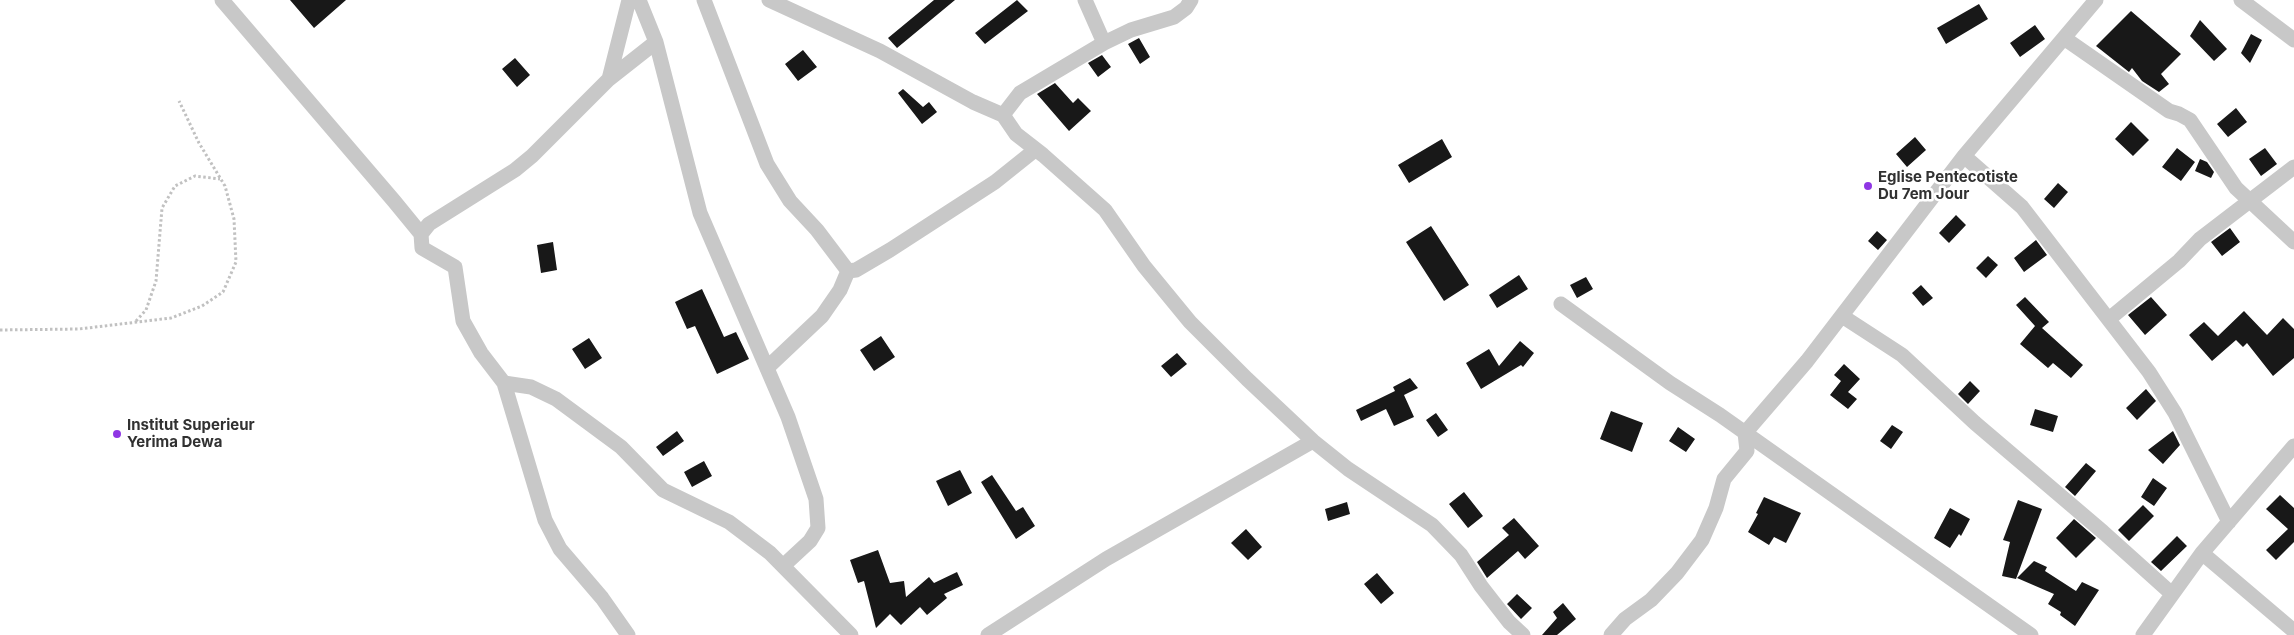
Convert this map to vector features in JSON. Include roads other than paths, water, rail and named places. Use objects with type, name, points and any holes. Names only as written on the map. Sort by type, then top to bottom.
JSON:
[{"type":"street","points":[[222,0],[329,123],[421,234],[422,248],[455,267],[463,320],[481,353],[504,383],[545,520],[560,550],[602,598],[628,635]]},
{"type":"street","points":[[609,79],[629,0]]},
{"type":"street","points":[[639,0],[656,42],[700,213],[788,416],[816,499],[818,528],[810,541],[783,566]]},
{"type":"street","points":[[704,0],[767,164],[790,201],[817,230],[848,271]]},
{"type":"street","points":[[769,0],[880,51],[973,102],[1003,115],[1016,134],[1105,210],[1144,266],[1190,322],[1313,441],[1348,469],[1432,525],[1461,555],[1480,586],[1509,622],[1523,635]]},
{"type":"street","points":[[1085,0],[1104,43]]},
{"type":"street","points":[[1003,115],[1020,93],[1104,43],[1131,30],[1174,17],[1186,8],[1191,0]]},
{"type":"street","points":[[1745,433],[1807,361],[1964,156],[2096,0]]},
{"type":"street","points":[[2240,0],[2294,40]]},
{"type":"street","points":[[2064,38],[2169,111],[2180,114],[2190,120],[2236,188],[2294,242]]},
{"type":"street","points":[[421,234],[429,224],[515,170],[532,156],[609,79],[656,42]]},
{"type":"street","points":[[848,271],[856,270],[995,182],[1035,150]]},
{"type":"street","points":[[1964,156],[2022,207],[2149,372],[2175,413],[2229,522]]},
{"type":"street","points":[[2109,319],[2179,260],[2200,239],[2294,167]]},
{"type":"street","points":[[768,367],[822,316],[840,290],[848,271]]},
{"type":"street","points":[[1561,304],[1670,383],[1745,433],[2031,635]]},
{"type":"street","points":[[1842,316],[1902,355],[1975,423],[2096,526],[2172,594]]},
{"type":"street","points":[[504,383],[531,387],[556,399],[621,447],[663,490],[730,522],[770,553],[851,635]]},
{"type":"street","points":[[1612,635],[1625,619],[1650,600],[1678,573],[1702,540],[1716,508],[1724,479],[1748,451],[1745,433]]},
{"type":"street","points":[[988,635],[1106,559],[1313,441]]},
{"type":"street","points":[[2143,635],[2202,553],[2291,455]]},
{"type":"street","points":[[2202,553],[2294,631]]},
{"type":"place","name":"Eglise Pentecotiste Du 7em Jour","points":[[1868,186]]},
{"type":"place","name":"Institut Superieur Yerima Dewa","points":[[117,434]]}]
